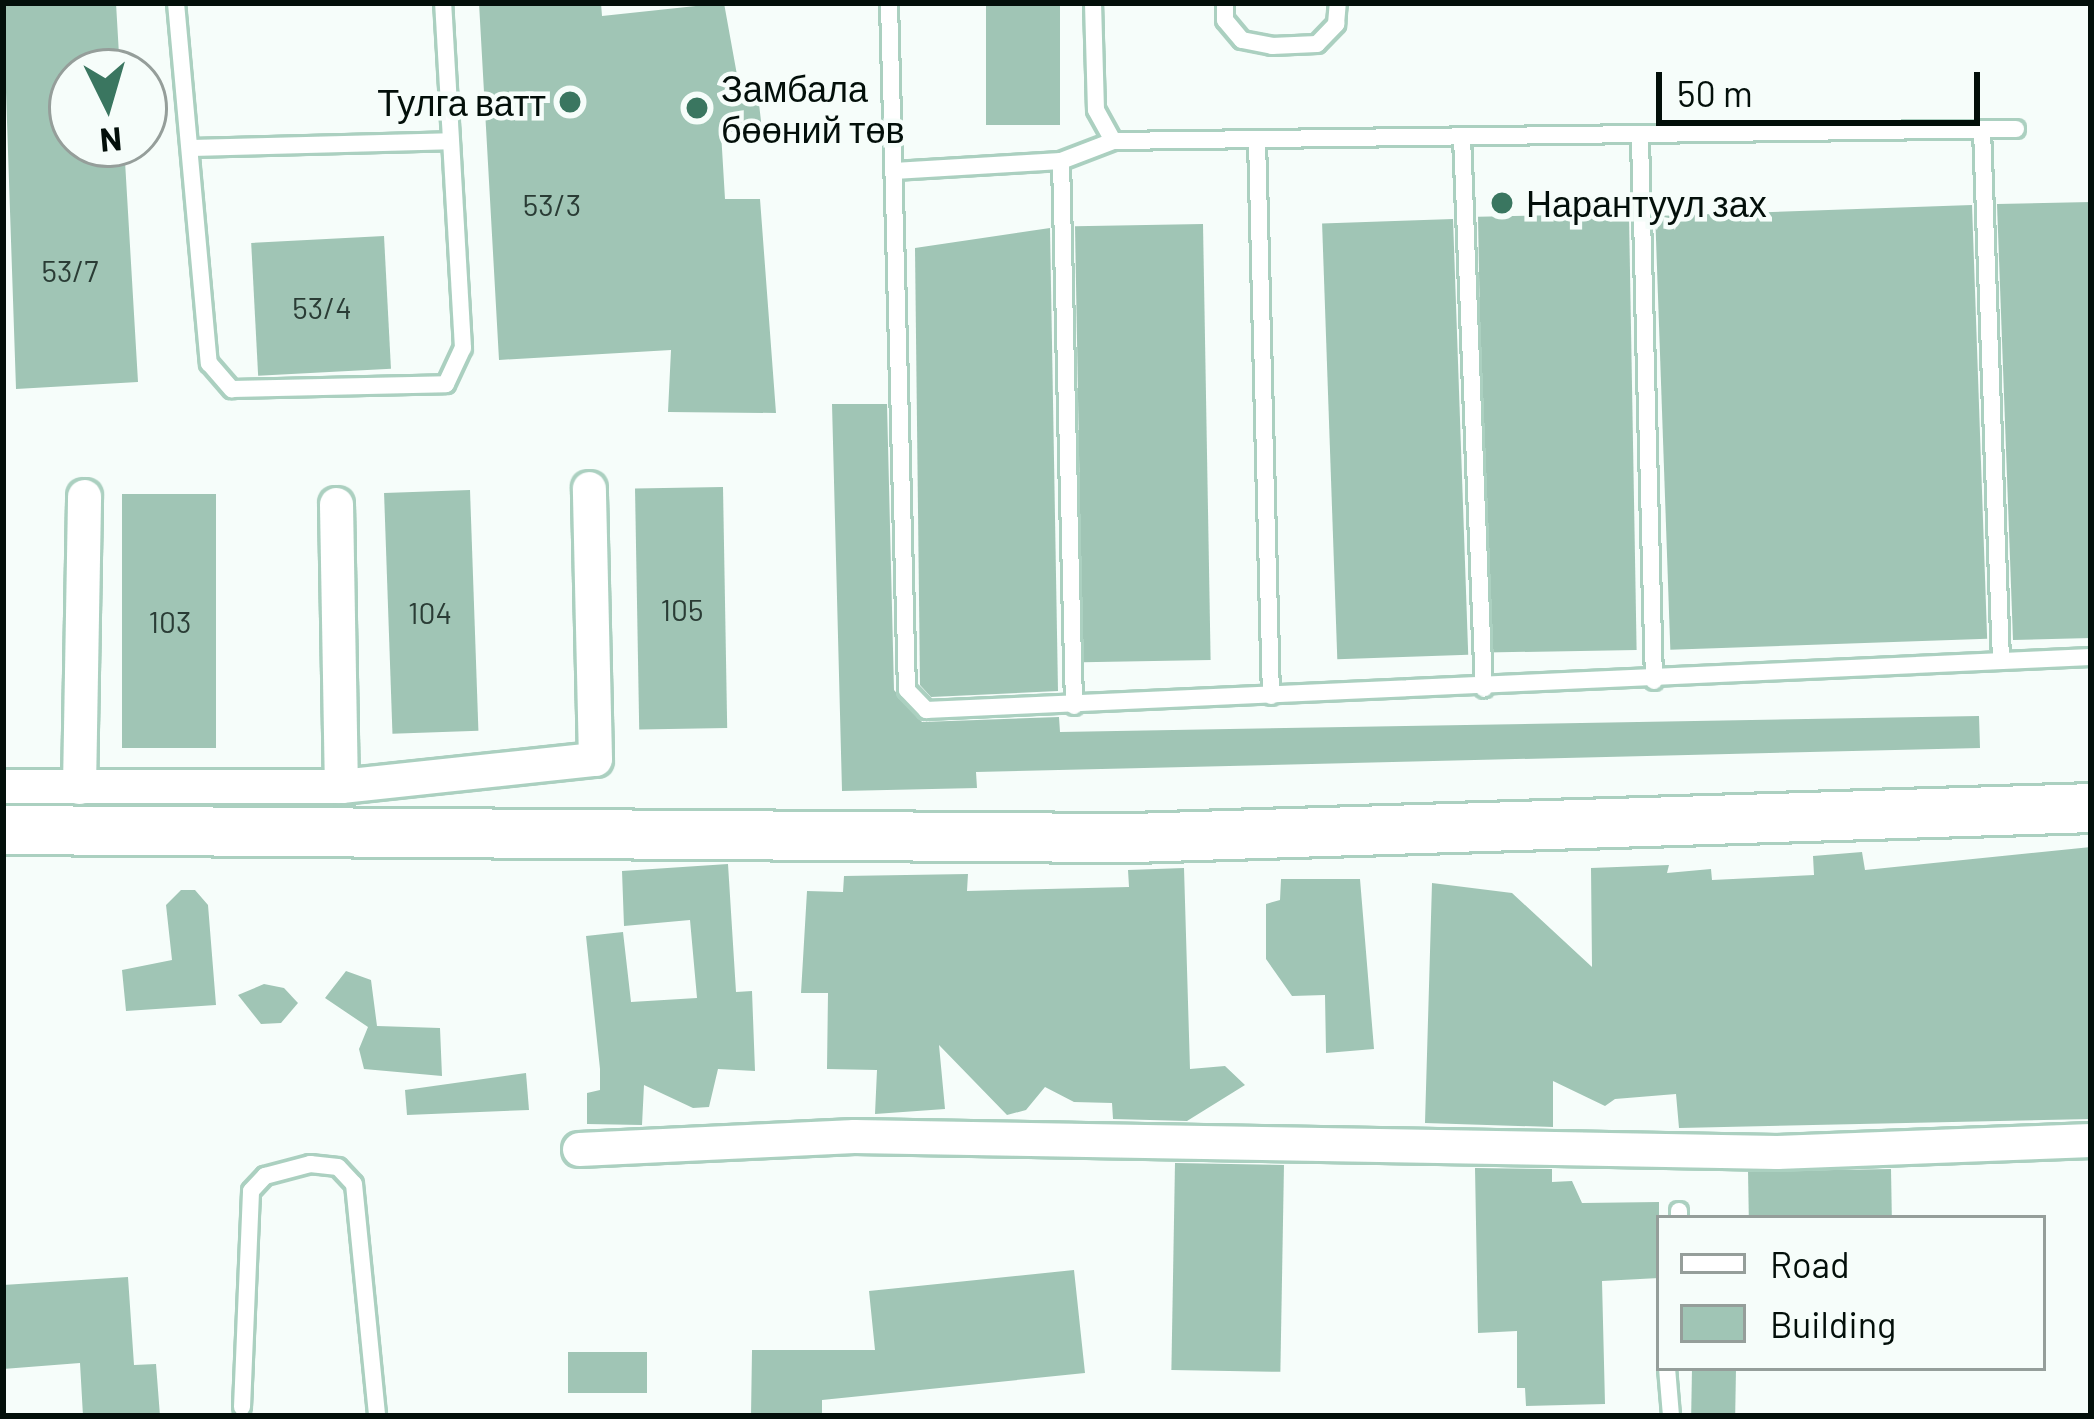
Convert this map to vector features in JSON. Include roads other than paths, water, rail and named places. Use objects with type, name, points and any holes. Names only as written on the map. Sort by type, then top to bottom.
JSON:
[{"type":"street","points":[[3,786],[341,786],[595,760],[589,488]]},
{"type":"street","points":[[79,787],[84,496]]},
{"type":"street","points":[[336,504],[341,786]]},
{"type":"street","points":[[3,830],[1133,838],[2091,808]]},
{"type":"street","points":[[579,1149],[854,1136],[1777,1152],[2091,1140]]},
{"type":"lane","points":[[176,3],[209,363],[232,389],[446,384],[464,348],[442,3]]},
{"type":"lane","points":[[889,3],[907,690],[926,710],[1484,689],[2091,657]]},
{"type":"lane","points":[[1094,3],[1096,110],[1113,141]]},
{"type":"lane","points":[[1225,3],[1225,20],[1242,40],[1271,46],[1317,44],[1336,24],[1338,3]]},
{"type":"lane","points":[[1982,130],[2001,661]]},
{"type":"lane","points":[[894,170],[1061,161],[1113,141],[1640,139],[2016,130]]},
{"type":"lane","points":[[1462,137],[1484,689]]},
{"type":"lane","points":[[1640,139],[1654,680]]},
{"type":"lane","points":[[1257,140],[1271,696]]},
{"type":"lane","points":[[190,148],[451,141]]},
{"type":"lane","points":[[1061,161],[1074,706]]},
{"type":"lane","points":[[242,1407],[250,1191],[265,1176],[310,1164],[338,1167],[354,1184],[377,1416]]},
{"type":"lane","points":[[1667,1371],[1671,1416]]},
{"type":"place","name":"Тулга ватт","points":[[570,102]]},
{"type":"place","name":"Замбала бөөний төв","points":[[697,108]]},
{"type":"place","name":"Нарантуул зах","points":[[1502,203]]}]
